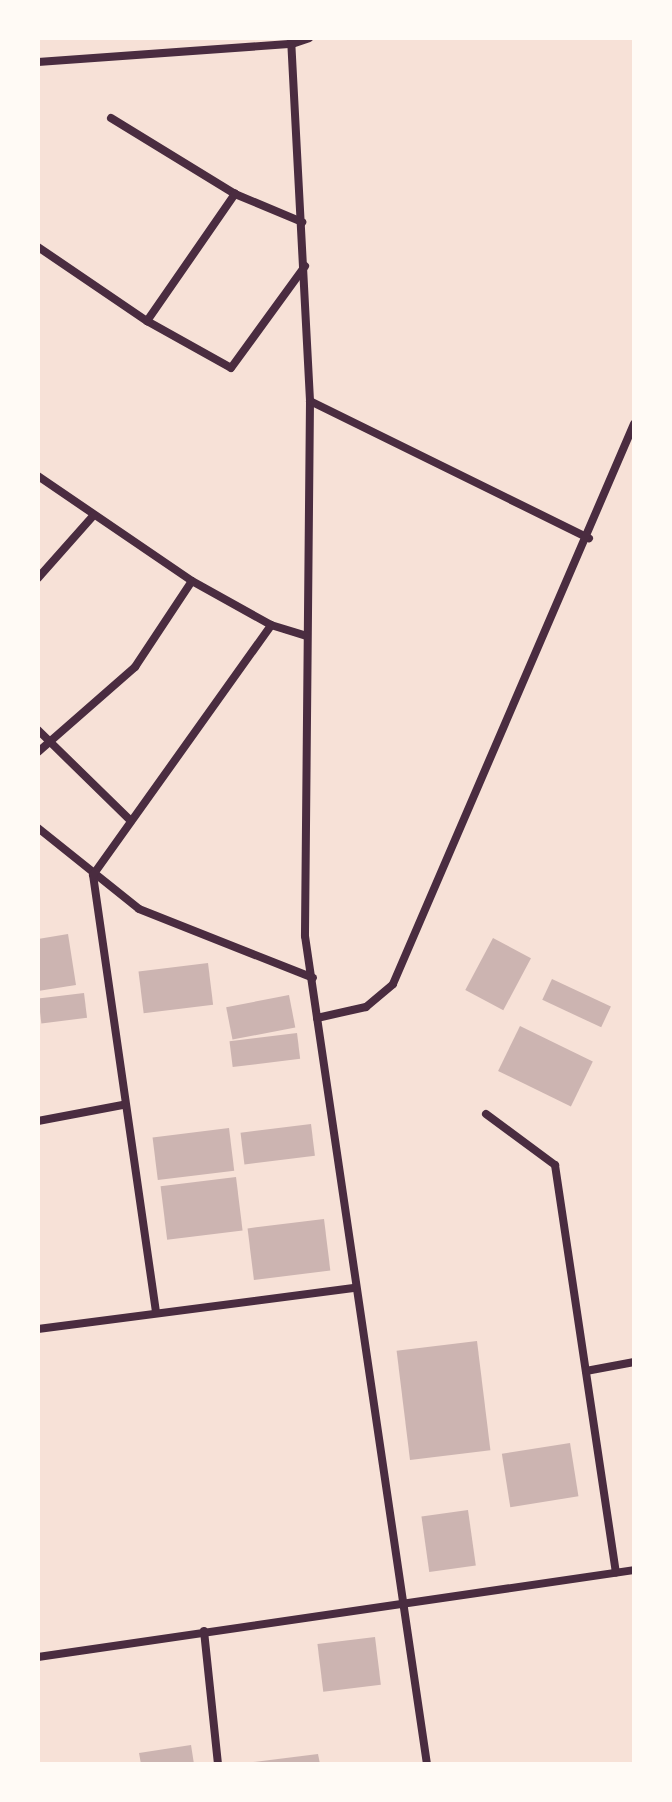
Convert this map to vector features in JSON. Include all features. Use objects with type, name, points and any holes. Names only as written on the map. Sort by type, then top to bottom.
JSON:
[{"type":"street","points":[[38,62],[309,38]]},
{"type":"street","points":[[292,41],[310,401],[305,936],[400,1600],[427,1764]]},
{"type":"street","points":[[111,118],[235,194],[302,222]]},
{"type":"street","points":[[147,321],[235,194]]},
{"type":"street","points":[[38,247],[147,321],[231,368],[305,266]]},
{"type":"street","points":[[310,401],[589,538]]},
{"type":"street","points":[[317,1018],[366,1007],[393,984],[589,538],[634,424]]},
{"type":"street","points":[[38,476],[192,581],[271,625],[306,636]]},
{"type":"street","points":[[38,578],[94,515]]},
{"type":"street","points":[[38,752],[135,667],[192,581]]},
{"type":"street","points":[[156,1312],[123,1105],[93,875],[271,625]]},
{"type":"street","points":[[38,730],[131,821]]},
{"type":"street","points":[[38,828],[139,909],[313,978]]},
{"type":"street","points":[[38,1121],[123,1105]]},
{"type":"street","points":[[486,1114],[555,1165],[616,1572]]},
{"type":"street","points":[[38,1329],[355,1288]]},
{"type":"street","points":[[586,1371],[634,1362]]},
{"type":"street","points":[[38,1657],[400,1600],[634,1570]]},
{"type":"street","points":[[204,1631],[218,1764]]},
{"type":"building","points":[[68,934],[76,985],[38,991],[38,939]]},
{"type":"building","points":[[493,938],[531,958],[503,1010],[465,990]]},
{"type":"building","points":[[208,963],[213,1005],[144,1013],[139,972]]},
{"type":"building","points":[[552,979],[611,1006],[601,1027],[542,1000]]},
{"type":"building","points":[[84,993],[87,1018],[41,1023],[38,999]]},
{"type":"building","points":[[289,995],[295,1027],[232,1040],[226,1007]]},
{"type":"building","points":[[520,1026],[593,1062],[571,1106],[498,1071]]},
{"type":"building","points":[[297,1033],[300,1059],[233,1067],[230,1041]]},
{"type":"building","points":[[311,1124],[315,1156],[244,1164],[241,1133]]},
{"type":"building","points":[[229,1128],[234,1171],[158,1180],[153,1137]]},
{"type":"building","points":[[236,1177],[243,1231],[167,1240],[161,1186]]},
{"type":"building","points":[[324,1219],[330,1271],[254,1280],[248,1228]]},
{"type":"building","points":[[477,1341],[490,1450],[410,1460],[397,1351]]},
{"type":"building","points":[[570,1443],[578,1496],[510,1507],[502,1454]]},
{"type":"building","points":[[468,1510],[476,1565],[429,1572],[421,1517]]},
{"type":"building","points":[[375,1637],[381,1685],[323,1692],[317,1644]]},
{"type":"building","points":[[191,1745],[194,1764],[141,1764],[139,1753]]},
{"type":"building","points":[[318,1754],[320,1764],[253,1764],[253,1762]]}]
